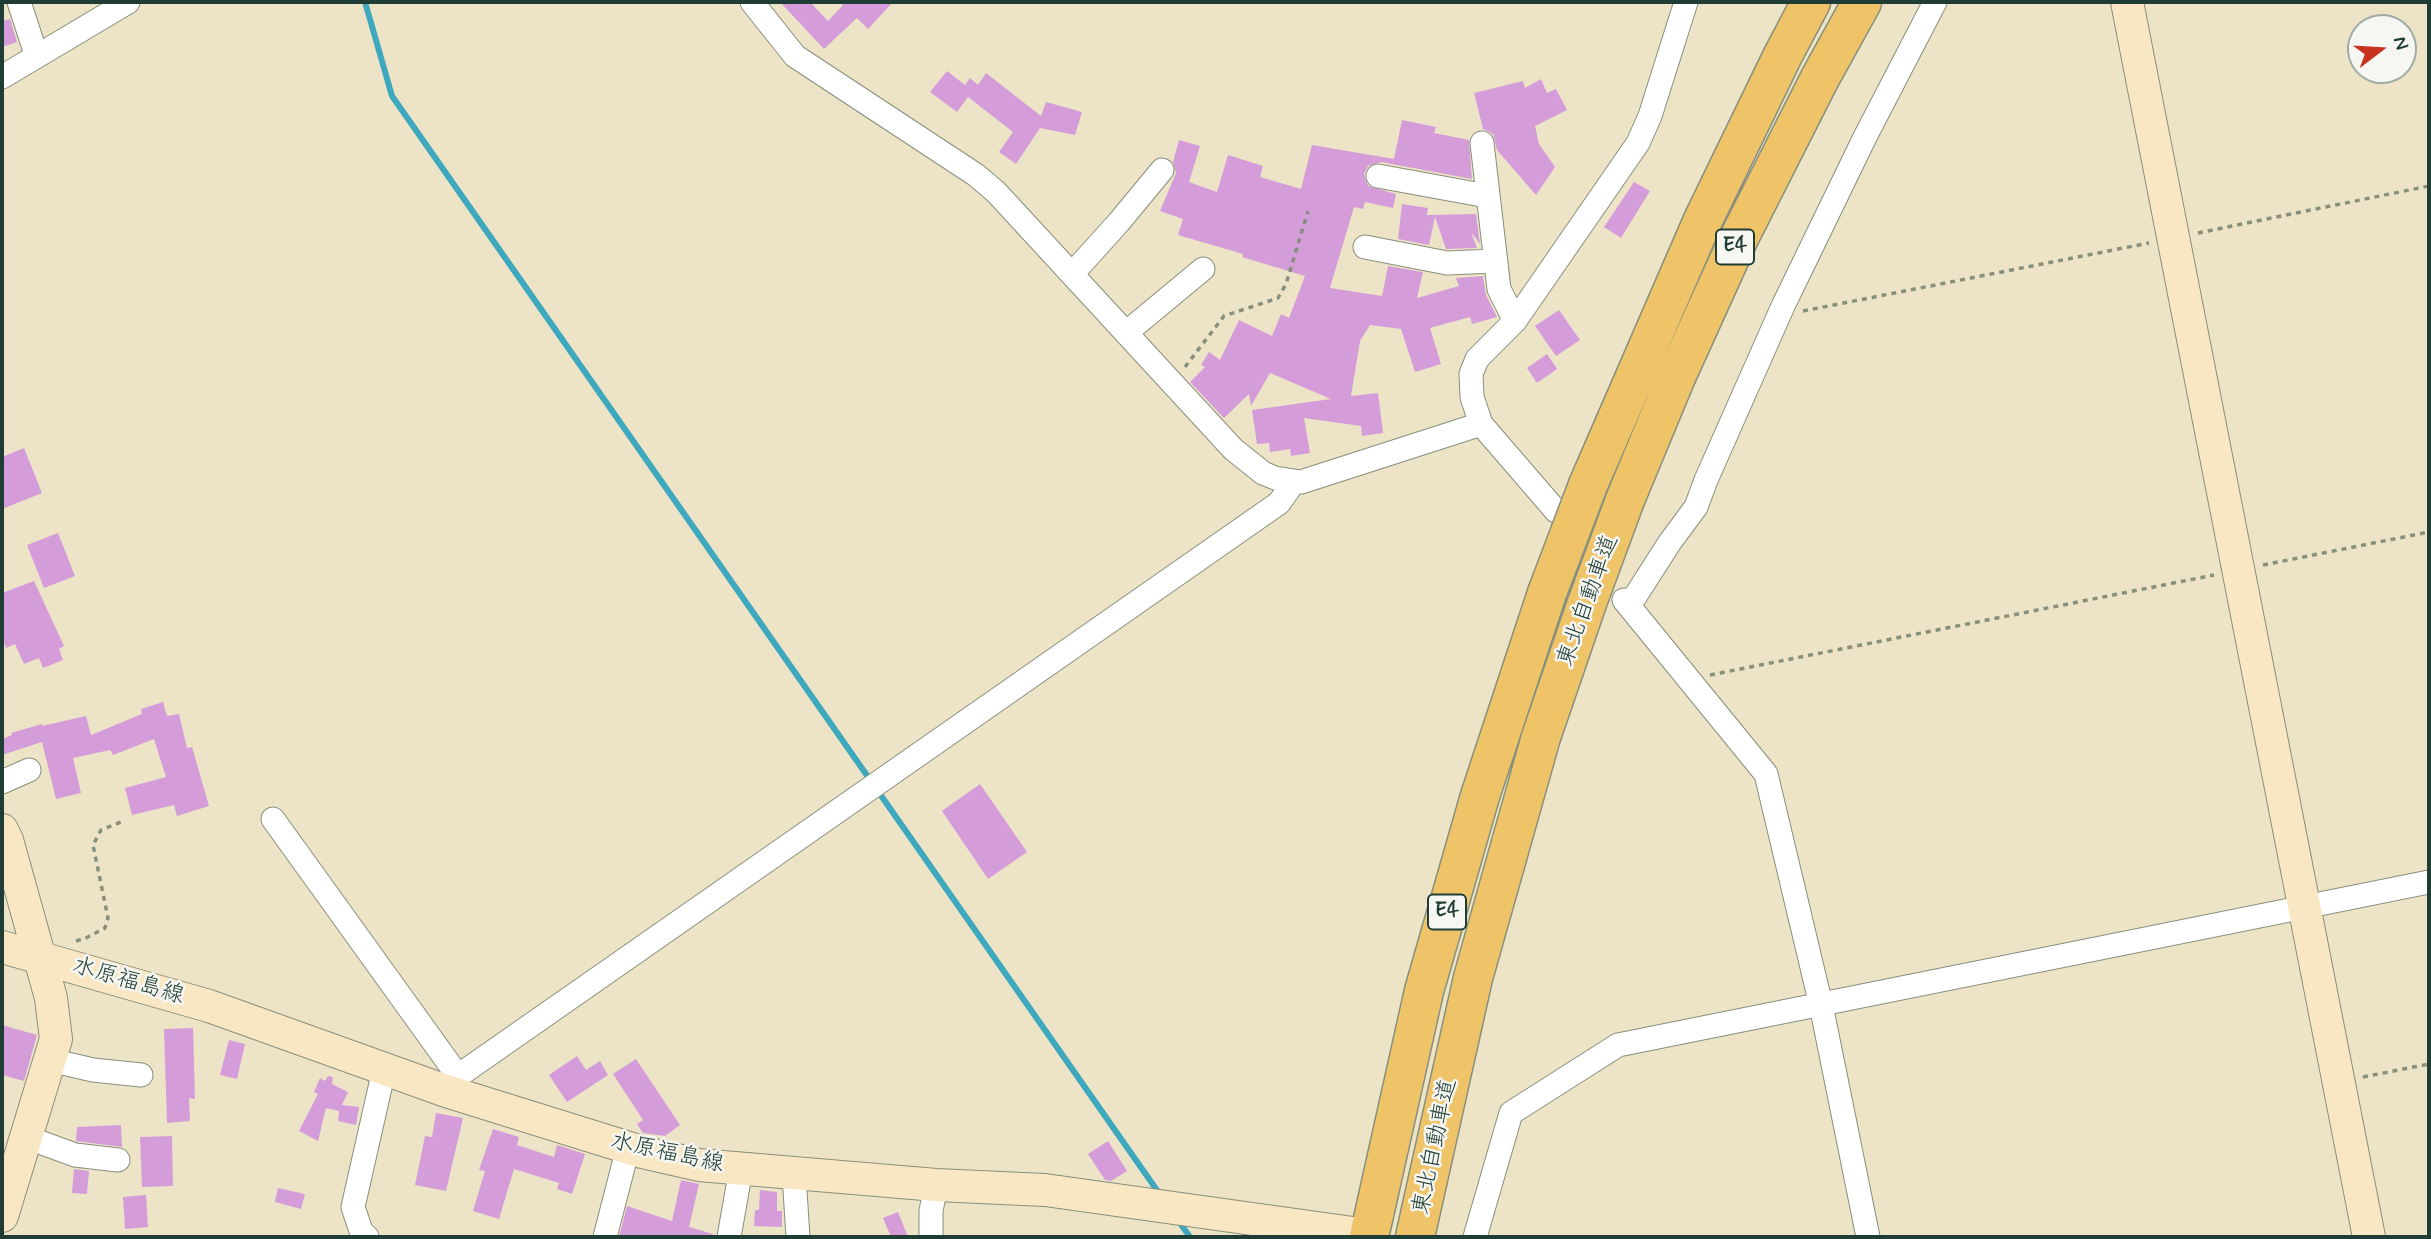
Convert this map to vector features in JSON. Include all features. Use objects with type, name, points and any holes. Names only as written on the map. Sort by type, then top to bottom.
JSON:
[{"type":"highway","name":"東北自動車道","points":[[1364,1236],[1424,991],[1480,796],[1547,593],[1588,485],[1703,220],[1811,2]]},
{"type":"highway","name":"東北自動車道","points":[[1415,1237],[1473,978],[1541,737],[1587,603],[1625,500],[1676,377],[1739,239],[1820,78],[1862,2]]},
{"type":"street","points":[[19,2],[36,54]]},
{"type":"street","points":[[2,76],[128,2]]},
{"type":"street","points":[[752,2],[795,56],[976,175],[996,192],[1233,449],[1263,473],[1287,481],[1301,482],[1482,424]]},
{"type":"street","points":[[1556,511],[1482,424],[1472,397],[1471,374],[1477,359],[1515,321],[1638,143],[1650,116],[1686,2]]},
{"type":"street","points":[[1868,1237],[1821,1005],[1766,774],[1627,603],[1696,507],[1783,306],[1865,137],[1935,2]]},
{"type":"street","points":[[2127,2],[2369,1237]]},
{"type":"street","points":[[1482,143],[1499,289],[1515,321]]},
{"type":"street","points":[[1073,273],[1162,170]]},
{"type":"street","points":[[1378,176],[1487,196]]},
{"type":"street","points":[[1365,247],[1447,263],[1496,261]]},
{"type":"street","points":[[1127,332],[1203,268]]},
{"type":"street","points":[[274,819],[452,1084],[1279,503],[1289,489],[1287,481]]},
{"type":"street","points":[[2,782],[29,771]]},
{"type":"street","points":[[2,830],[8,840],[51,998],[56,1039],[2,1216]]},
{"type":"street","points":[[1475,1237],[1511,1113],[1618,1045],[2429,882]]},
{"type":"street","name":"水原福島線","points":[[2,947],[38,951],[209,1006],[384,1070],[452,1084],[628,1148],[699,1165],[794,1175],[1045,1190],[1364,1236]]},
{"type":"street","points":[[50,1060],[93,1070],[141,1075]]},
{"type":"street","points":[[367,1237],[361,1231],[353,1206],[384,1070]]},
{"type":"street","points":[[26,1137],[75,1156],[118,1160]]},
{"type":"street","points":[[605,1237],[628,1148]]},
{"type":"street","points":[[729,1237],[741,1170]]},
{"type":"street","points":[[794,1175],[798,1237]]},
{"type":"street","points":[[931,1237],[931,1211],[936,1185]]},
{"type":"path","points":[[1783,306],[1799,312],[2429,186]]},
{"type":"path","points":[[1173,382],[1224,316],[1278,298],[1286,284],[1308,211]]},
{"type":"path","points":[[1688,679],[2429,532]]},
{"type":"path","points":[[38,951],[86,939],[105,928],[108,918],[93,845],[101,830],[121,822]]},
{"type":"path","points":[[2339,1082],[2429,1064]]},
{"type":"building","points":[[780,2],[810,2],[828,21],[843,5],[839,2],[893,2],[868,29],[857,18],[824,49]]},
{"type":"building","points":[[10,19],[17,42],[2,47],[2,21]]},
{"type":"building","points":[[947,71],[965,85],[970,78],[978,85],[986,73],[1041,116],[1046,102],[1082,112],[1075,135],[1040,128],[1016,164],[999,152],[1013,132],[968,97],[957,112],[930,92]]},
{"type":"building","points":[[1541,79],[1547,93],[1556,89],[1567,110],[1535,126],[1539,144],[1555,167],[1536,195],[1497,150],[1493,134],[1483,129],[1474,93],[1523,81],[1525,88]]},
{"type":"building","points":[[1402,120],[1436,127],[1434,133],[1469,140],[1472,179],[1381,162],[1368,166],[1364,174],[1368,186],[1396,194],[1393,208],[1365,202],[1363,209],[1354,207],[1330,288],[1382,296],[1388,266],[1423,272],[1417,298],[1459,286],[1456,278],[1483,276],[1486,295],[1497,317],[1472,324],[1470,317],[1430,328],[1441,364],[1415,372],[1401,329],[1370,325],[1360,341],[1351,396],[1378,393],[1383,433],[1362,436],[1361,426],[1304,418],[1310,453],[1291,456],[1290,449],[1270,452],[1269,443],[1257,444],[1252,410],[1331,399],[1270,373],[1251,406],[1249,394],[1224,418],[1190,382],[1205,367],[1201,365],[1209,352],[1220,360],[1239,320],[1272,336],[1281,314],[1289,318],[1305,276],[1178,235],[1183,219],[1160,211],[1176,173],[1173,162],[1179,140],[1200,146],[1189,182],[1217,192],[1228,155],[1263,166],[1260,177],[1301,189],[1312,145],[1394,159]]},
{"type":"building","points":[[1634,182],[1650,191],[1621,238],[1604,227]]},
{"type":"building","points":[[1402,204],[1428,208],[1427,215],[1476,214],[1480,244],[1471,232],[1477,248],[1446,249],[1435,217],[1429,245],[1398,239]]},
{"type":"building","points":[[1559,310],[1580,340],[1556,356],[1535,326]]},
{"type":"building","points":[[1547,354],[1557,369],[1537,383],[1527,368]]},
{"type":"building","points":[[24,448],[42,493],[2,509],[2,457]]},
{"type":"building","points":[[58,533],[75,576],[44,588],[27,545]]},
{"type":"building","points":[[34,581],[64,646],[59,649],[63,660],[43,668],[39,658],[24,664],[15,644],[6,648],[2,636],[2,593]]},
{"type":"building","points":[[163,702],[167,716],[179,714],[187,748],[192,747],[209,806],[177,816],[174,805],[132,815],[125,788],[166,777],[154,739],[113,755],[110,750],[73,758],[81,793],[56,799],[42,742],[2,755],[2,739],[12,735],[11,733],[86,716],[91,735],[142,714],[141,709]]},
{"type":"building","points":[[980,784],[1027,852],[988,879],[942,811]]},
{"type":"building","points":[[2,1025],[37,1035],[24,1081],[2,1075]]},
{"type":"building","points":[[193,1028],[195,1099],[189,1098],[190,1121],[167,1123],[164,1029]]},
{"type":"building","points":[[229,1040],[245,1044],[237,1079],[220,1075]]},
{"type":"building","points":[[577,1056],[586,1070],[600,1061],[608,1075],[567,1102],[549,1075]]},
{"type":"building","points":[[636,1059],[680,1125],[665,1136],[643,1133],[637,1124],[643,1120],[613,1074]]},
{"type":"building","points":[[328,1076],[333,1077],[332,1084],[348,1092],[342,1105],[359,1107],[356,1125],[338,1121],[339,1111],[326,1108],[318,1141],[299,1131],[318,1094],[314,1092],[320,1078],[325,1081]]},
{"type":"building","points":[[436,1113],[463,1118],[446,1191],[415,1185],[425,1136],[432,1137]]},
{"type":"building","points":[[121,1125],[122,1147],[76,1141],[77,1127]]},
{"type":"building","points":[[493,1129],[519,1137],[517,1145],[554,1157],[557,1145],[585,1154],[572,1194],[557,1189],[559,1183],[514,1169],[499,1219],[473,1211],[485,1171],[479,1170]]},
{"type":"building","points":[[172,1136],[173,1186],[142,1187],[140,1137]]},
{"type":"building","points":[[1108,1141],[1127,1171],[1111,1181],[1105,1180],[1088,1154]]},
{"type":"building","points":[[74,1169],[89,1171],[87,1194],[72,1193]]},
{"type":"building","points":[[681,1180],[699,1184],[689,1227],[713,1234],[712,1237],[619,1237],[627,1206],[672,1221]]},
{"type":"building","points":[[278,1188],[305,1194],[301,1209],[275,1202]]},
{"type":"building","points":[[760,1190],[777,1192],[777,1211],[782,1211],[782,1227],[754,1226],[755,1210],[759,1210]]},
{"type":"building","points":[[146,1195],[148,1227],[125,1229],[123,1197]]},
{"type":"building","points":[[898,1212],[908,1237],[891,1237],[883,1218]]},
{"type":"waterway","points":[[365,2],[392,96],[1161,1196]]},
{"type":"waterway","points":[[1177,1219],[1190,1237]]}]
